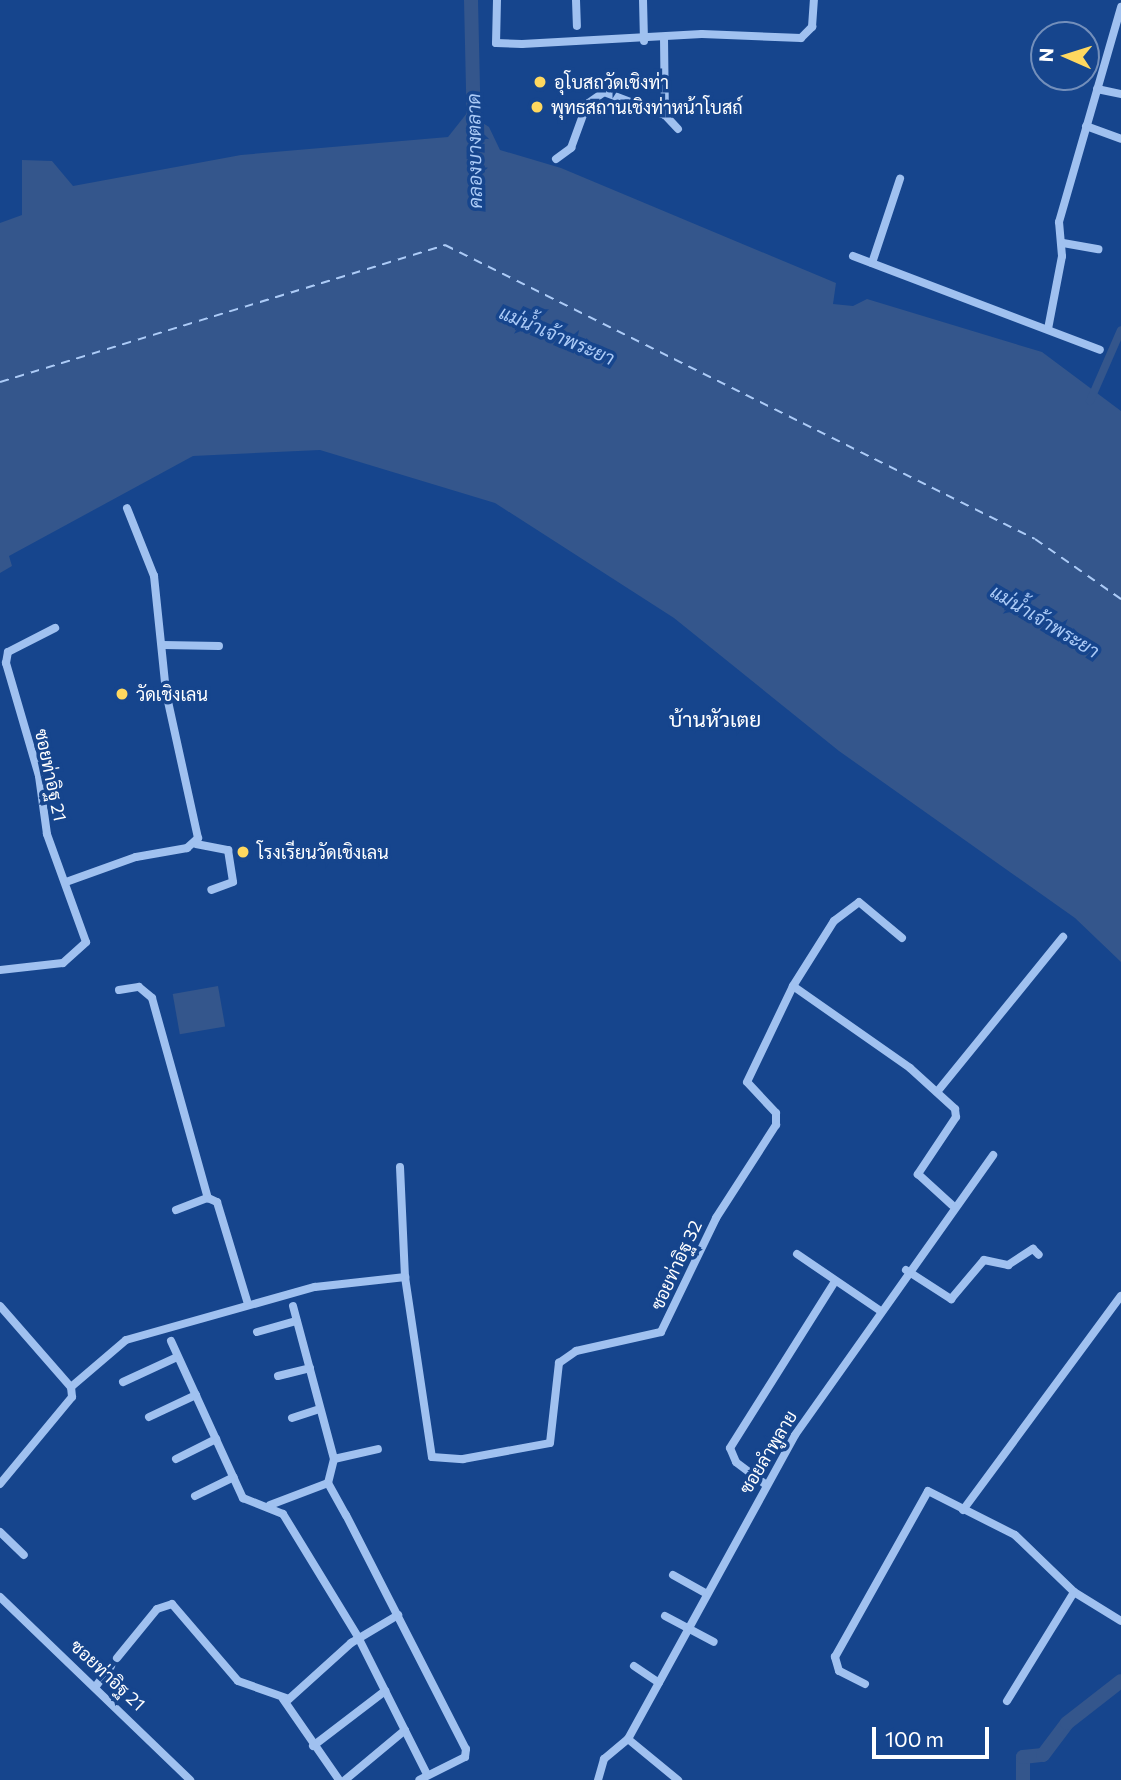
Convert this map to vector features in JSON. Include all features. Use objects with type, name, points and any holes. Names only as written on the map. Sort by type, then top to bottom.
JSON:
[{"type":"street","points":[[497,0],[496,43],[644,41],[664,38],[801,38],[812,27],[814,0]]},
{"type":"street","points":[[576,0],[577,26]]},
{"type":"street","points":[[643,0],[644,41]]},
{"type":"street","points":[[1100,80],[1119,23],[1121,6]]},
{"type":"street","points":[[664,38],[665,115]]},
{"type":"street","points":[[1100,90],[1121,94]]},
{"type":"street","points":[[1048,329],[1063,243],[1059,222],[1073,190],[1076,149],[1096,91]]},
{"type":"street","points":[[556,159],[571,148],[587,104],[604,92],[665,115],[678,129]]},
{"type":"street","points":[[1086,126],[1121,139]]},
{"type":"street","points":[[872,263],[900,178]]},
{"type":"street","points":[[1063,243],[1098,249]]},
{"type":"street","points":[[853,256],[1100,350]]},
{"type":"street","points":[[127,508],[154,576],[196,844]]},
{"type":"street","name":"ซอยท่าอิฐ 21","points":[[0,970],[62,963],[85,947],[40,807],[39,776],[6,663],[8,652],[55,628]]},
{"type":"street","points":[[163,645],[219,646]]},
{"type":"street","points":[[66,882],[196,844],[228,850],[233,882],[211,890]]},
{"type":"street","name":"ซอยท่าอิฐ 32","points":[[405,1277],[432,1457],[463,1458],[550,1443],[559,1363],[576,1350],[661,1332],[716,1218],[776,1125],[776,1113],[747,1082],[793,986],[851,903],[862,903],[902,938]]},
{"type":"street","points":[[937,1093],[1063,937]]},
{"type":"street","points":[[119,990],[139,986],[152,998],[208,1198]]},
{"type":"street","points":[[793,986],[937,1093],[956,1117],[918,1174],[953,1205]]},
{"type":"street","name":"ซอยลำพูลาย","points":[[598,1780],[604,1759],[628,1739],[765,1484],[906,1270],[993,1155]]},
{"type":"street","points":[[71,1387],[126,1340],[315,1287],[405,1277],[400,1167]]},
{"type":"street","points":[[176,1210],[208,1198],[216,1202],[248,1304]]},
{"type":"street","points":[[906,1270],[951,1299],[984,1260],[1008,1265],[1033,1249],[1039,1255]]},
{"type":"street","points":[[797,1254],[879,1310]]},
{"type":"street","points":[[765,1484],[736,1462],[730,1448],[835,1281]]},
{"type":"street","points":[[962,1510],[1121,1296]]},
{"type":"street","points":[[0,1306],[71,1387],[70,1405],[0,1485]]},
{"type":"street","points":[[171,1341],[243,1498],[270,1506],[283,1514],[358,1637],[405,1730],[423,1777],[465,1757],[467,1749],[328,1483],[334,1459],[293,1307]]},
{"type":"street","points":[[257,1332],[296,1321]]},
{"type":"street","points":[[123,1382],[177,1357]]},
{"type":"street","points":[[278,1376],[310,1368]]},
{"type":"street","points":[[149,1417],[196,1395]]},
{"type":"street","points":[[292,1418],[320,1409]]},
{"type":"street","points":[[176,1460],[216,1439]]},
{"type":"street","points":[[334,1459],[378,1449]]},
{"type":"street","points":[[195,1496],[234,1477]]},
{"type":"street","points":[[270,1506],[328,1483]]},
{"type":"street","points":[[865,1685],[834,1662],[880,1567],[925,1492],[1023,1540],[1074,1592],[1121,1621]]},
{"type":"street","points":[[0,1532],[24,1555]]},
{"type":"street","points":[[673,1575],[707,1594]]},
{"type":"street","points":[[1007,1701],[1074,1592]]},
{"type":"street","name":"ซอยท่าอิฐ 21","points":[[0,1597],[96,1686],[190,1780]]},
{"type":"street","points":[[117,1658],[157,1609],[172,1605],[238,1681],[283,1699],[339,1780]]},
{"type":"street","points":[[283,1699],[299,1694],[358,1637],[398,1615]]},
{"type":"street","points":[[665,1616],[714,1642]]},
{"type":"street","points":[[96,1686],[111,1666]]},
{"type":"street","points":[[634,1666],[659,1683]]},
{"type":"street","points":[[313,1746],[385,1691]]},
{"type":"street","points":[[345,1780],[405,1730]]},
{"type":"street","points":[[628,1739],[678,1780]]},
{"type":"water","name":"แม่น้ำเจ้าพระยา","points":[[467,113],[489,127],[500,150],[561,168],[836,283],[833,304],[853,306],[867,299],[1042,352],[1121,411],[1121,962],[1075,918],[839,751],[674,618],[495,503],[320,450],[193,456],[9,556],[12,566],[0,573],[0,223],[22,215],[22,160],[52,161],[73,186],[241,155],[448,137]]},
{"type":"water","points":[[218,986],[225,1026],[180,1034],[173,994]]},
{"type":"waterway","name":"คลองบางตลาด","points":[[471,0],[474,136]]},
{"type":"waterway","points":[[1090,401],[1121,330]]},
{"type":"waterway","points":[[1023,1780],[1023,1757],[1043,1755],[1067,1723],[1121,1681]]},
{"type":"ferry route","points":[[0,382],[445,245],[1035,539],[1121,599]]},
{"type":"place","name":"อุโบสถวัดเชิงท่า","points":[[540,82]]},
{"type":"place","name":"พุทธสถานเชิงท่าหน้าโบสถ์","points":[[537,107]]},
{"type":"place","name":"วัดเชิงเลน","points":[[122,694]]},
{"type":"place","name":"โรงเรียนวัดเชิงเลน","points":[[243,852]]},
{"type":"district","name":"บ้านหัวเตย","points":[[715,719]]}]
